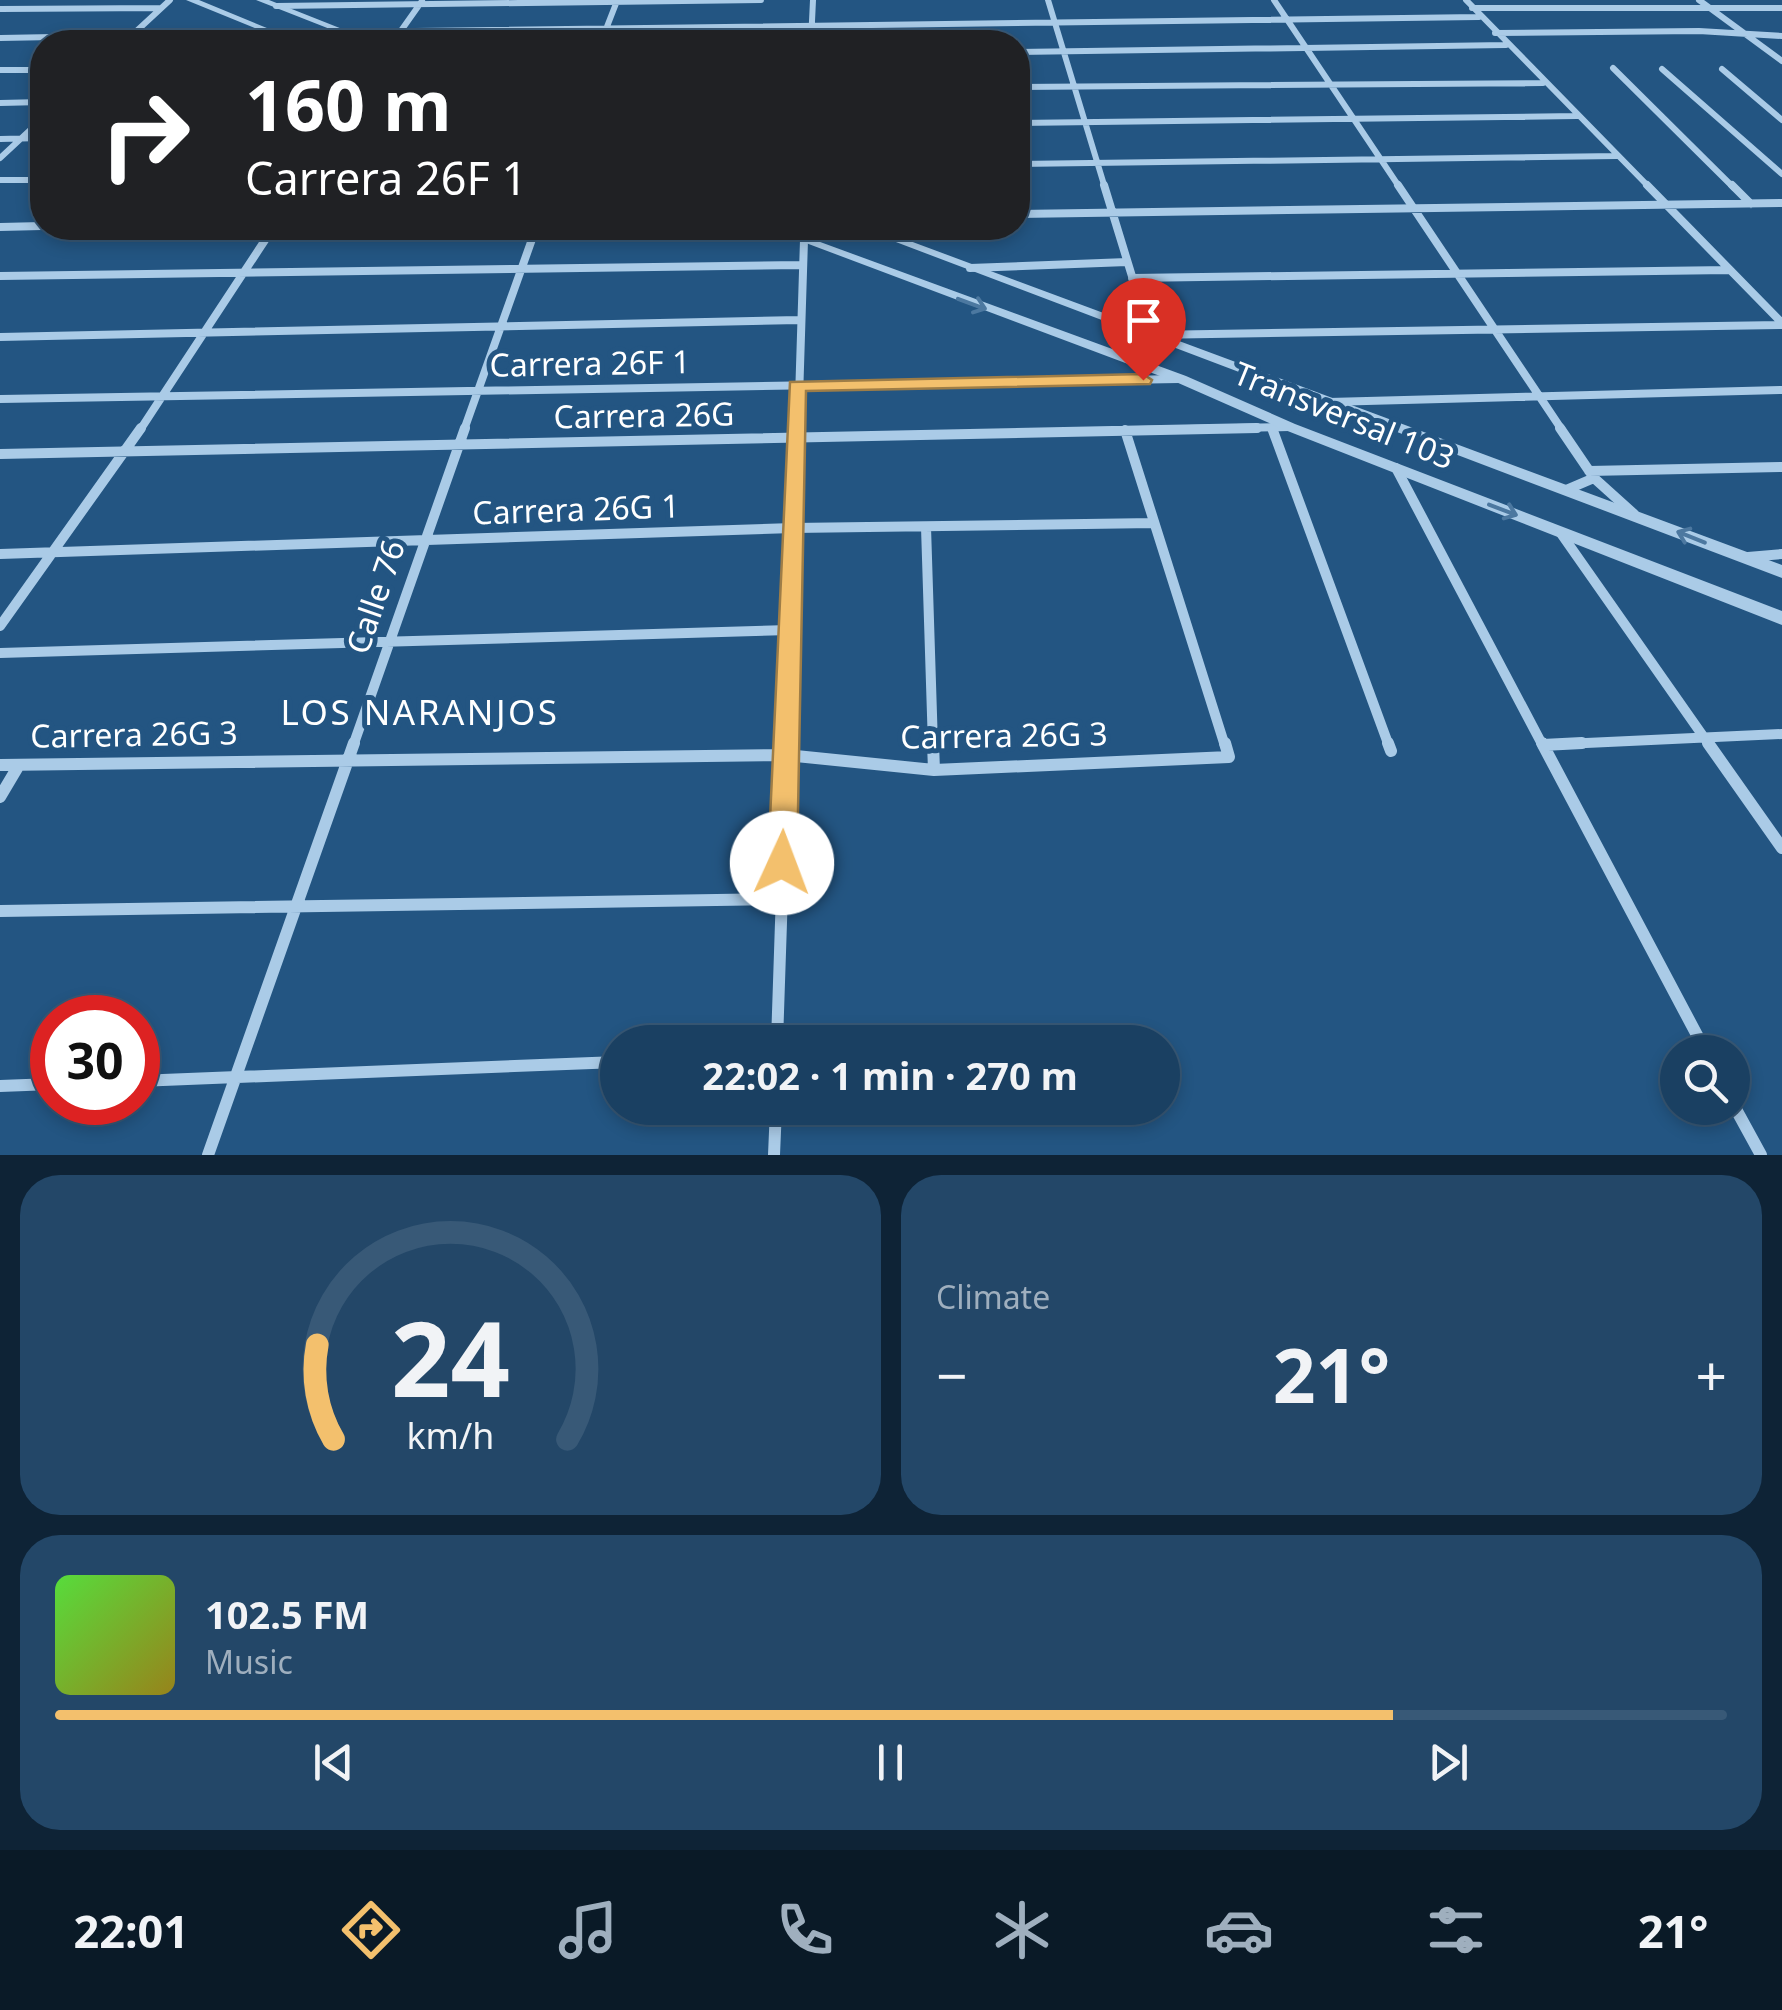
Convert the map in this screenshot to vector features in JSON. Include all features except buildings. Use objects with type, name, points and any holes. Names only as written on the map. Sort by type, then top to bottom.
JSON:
[{"type":"street","points":[[138,30],[170,0]]},
{"type":"street","points":[[191,0],[266,30]]},
{"type":"street","points":[[261,0],[335,30]]},
{"type":"street","points":[[276,6],[761,0]]},
{"type":"street","points":[[812,30],[814,0]]},
{"type":"street","points":[[1048,0],[1150,336],[1782,324]]},
{"type":"street","points":[[1274,0],[1592,475],[1634,514]]},
{"type":"street","points":[[1466,0],[1782,324]]},
{"type":"street","points":[[1699,0],[1782,61]]},
{"type":"street","points":[[402,30],[420,2]]},
{"type":"street","points":[[607,28],[617,2]]},
{"type":"street","points":[[0,10],[161,8]]},
{"type":"street","points":[[1472,8],[1782,8]]},
{"type":"street","points":[[470,30],[1479,17]]},
{"type":"street","points":[[1495,33],[1700,31],[1782,36]]},
{"type":"street","points":[[0,38],[30,38]]},
{"type":"street","points":[[1030,52],[1506,44]]},
{"type":"street","points":[[1613,68],[1751,204]]},
{"type":"street","points":[[1662,69],[1782,174]]},
{"type":"street","points":[[1722,69],[1782,120]]},
{"type":"street","points":[[0,70],[30,70]]},
{"type":"street","points":[[1030,87],[1543,83]]},
{"type":"street","points":[[0,102],[30,102]]},
{"type":"street","points":[[1030,123],[1577,116]]},
{"type":"street","points":[[0,158],[30,130]]},
{"type":"street","points":[[0,139],[30,138]]},
{"type":"street","points":[[1030,164],[1617,156]]},
{"type":"street","points":[[0,180],[30,180]]},
{"type":"street","points":[[1772,204],[1782,213]]},
{"type":"street","points":[[1030,214],[1782,204]]},
{"type":"street","points":[[0,227],[30,226]]},
{"type":"street","points":[[0,626],[164,396],[201,333],[265,240]]},
{"type":"street","name":"Calle 76","points":[[208,1155],[532,240]]},
{"type":"street","points":[[778,1025],[800,265],[805,240]]},
{"type":"street","name":"Transversal 103","points":[[822,240],[1182,379],[1281,427],[1782,618]]},
{"type":"street","name":"Transversal 103","points":[[896,240],[1782,572]]},
{"type":"street","points":[[970,268],[1127,262]]},
{"type":"street","points":[[0,276],[800,265]]},
{"type":"street","points":[[1132,278],[1729,270]]},
{"type":"street","points":[[0,337],[799,320]]},
{"type":"street","name":"Carrera 26F 1","points":[[0,399],[1182,379]]},
{"type":"street","points":[[1328,402],[1782,390]]},
{"type":"street","points":[[1281,427],[1391,751]]},
{"type":"street","name":"Carrera 26G","points":[[0,454],[1281,427]]},
{"type":"street","points":[[1125,430],[1154,523]]},
{"type":"street","points":[[1566,490],[1592,475],[1782,467]]},
{"type":"street","points":[[1396,468],[1697,1035]]},
{"type":"street","name":"Carrera 26G 1","points":[[0,554],[792,528],[1154,523]]},
{"type":"street","name":"Carrera 26G 3","points":[[0,765],[786,755],[934,770],[1229,758],[1154,523]]},
{"type":"street","points":[[926,526],[934,770]]},
{"type":"street","points":[[1560,532],[1782,848]]},
{"type":"street","points":[[1742,557],[1782,554]]},
{"type":"street","points":[[0,653],[790,630]]},
{"type":"street","points":[[1543,744],[1782,734]]},
{"type":"street","points":[[0,797],[18,764]]},
{"type":"street","points":[[0,911],[781,899]]},
{"type":"street","points":[[160,1080],[600,1063]]},
{"type":"street","points":[[0,1086],[30,1085]]},
{"type":"street","points":[[774,1155],[775,1125]]},
{"type":"street","points":[[1744,1125],[1760,1155]]},
{"type":"district","name":"LOS NARANJOS","points":[[420,713]]},
{"type":"route","points":[[782,863],[797,386],[1143,380]]}]
